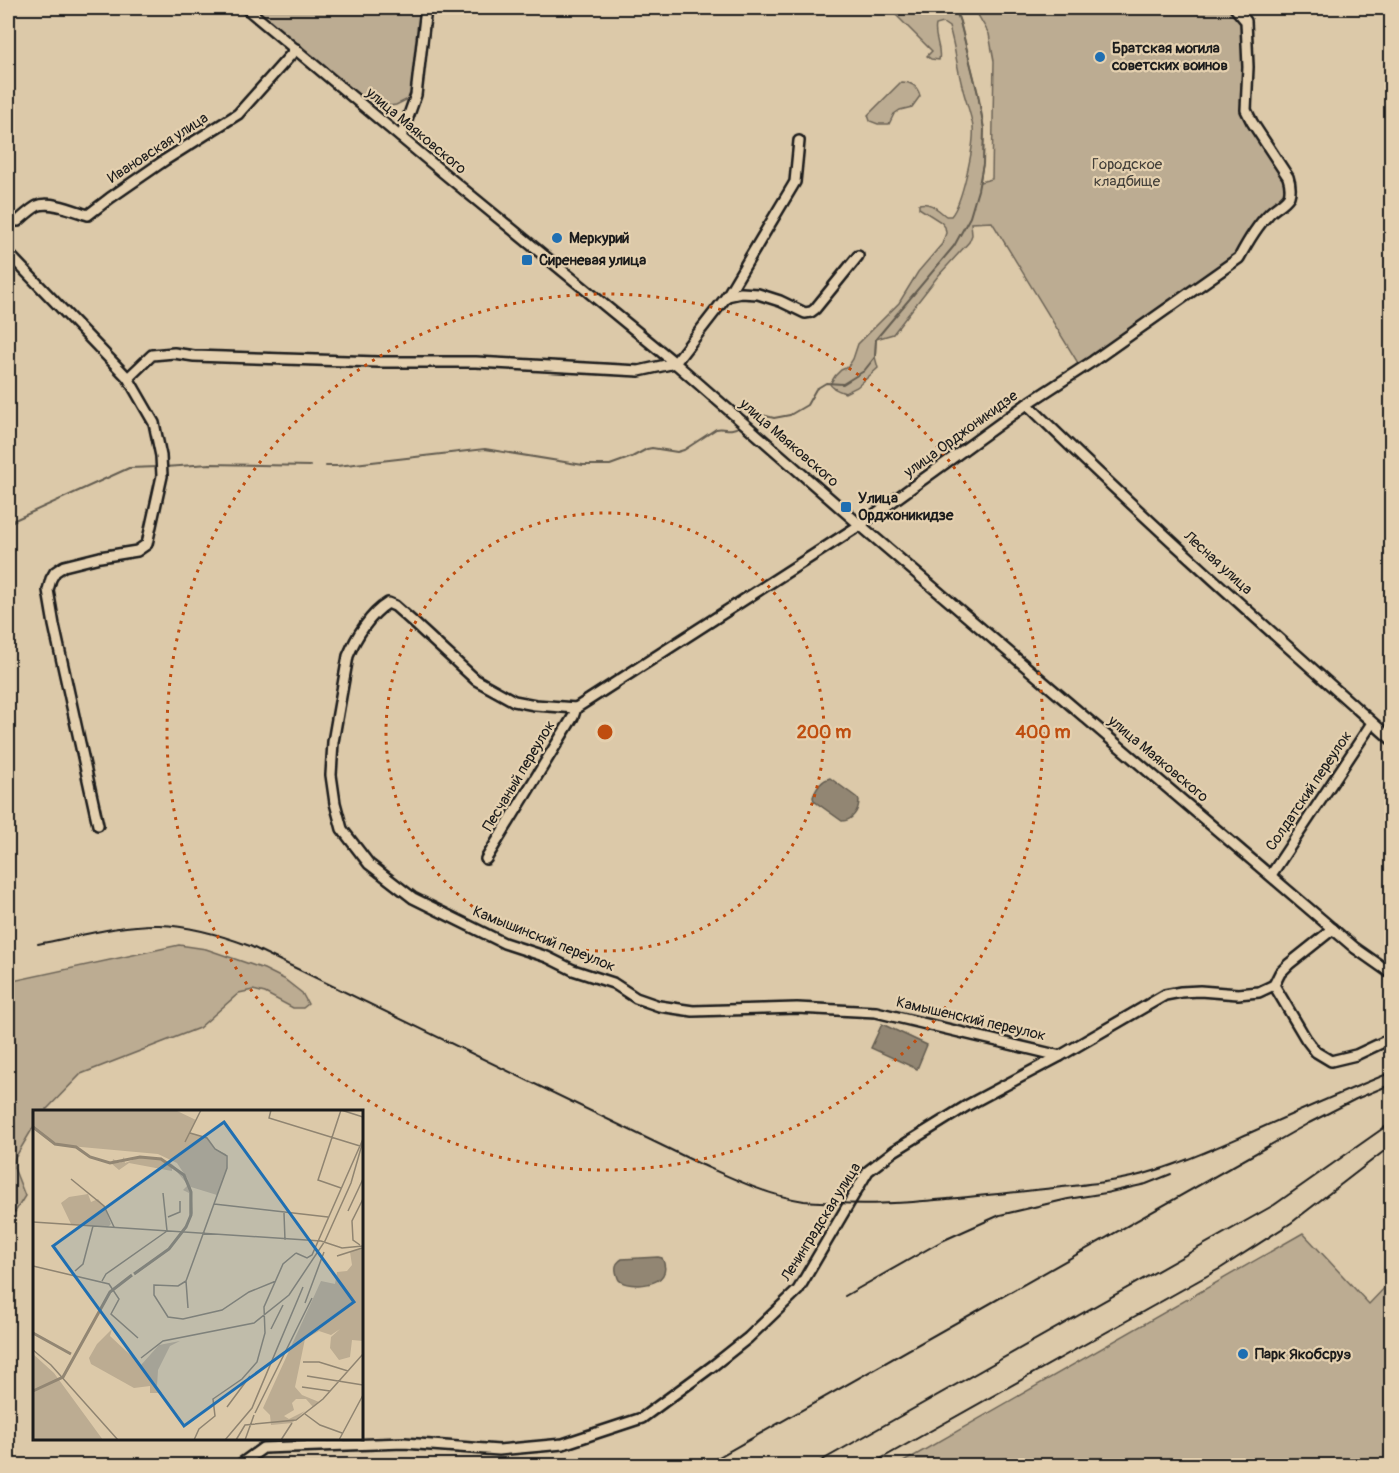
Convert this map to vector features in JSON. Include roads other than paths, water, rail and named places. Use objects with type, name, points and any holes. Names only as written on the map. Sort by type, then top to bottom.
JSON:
[{"type":"street","name":"улица Маяковского","points":[[246,8],[675,363],[860,525],[1355,948],[1392,974]]},
{"type":"street","points":[[401,137],[416,95],[426,8]]},
{"type":"street","name":"улица Орджоникидзе","points":[[576,708],[860,525],[1027,404],[1239,258],[1269,214],[1289,195],[1290,186],[1288,177],[1246,110],[1248,67],[1246,21],[1236,8]]},
{"type":"street","name":"Ивановская улица","points":[[18,221],[39,205],[48,204],[88,215],[165,160],[238,114],[296,49]]},
{"type":"street","points":[[128,378],[152,355],[174,353],[194,356],[367,362],[476,362],[639,371],[675,363],[727,296],[795,182],[799,141]]},
{"type":"street","points":[[8,253],[128,378],[154,423],[161,456],[162,476],[147,544],[137,551],[64,566],[55,572],[48,590],[98,825]]},
{"type":"street","points":[[727,296],[741,293],[758,294],[805,313],[811,312],[858,256]]},
{"type":"street","name":"Лесная улица","points":[[1027,404],[1136,509],[1392,740]]},
{"type":"street","name":"Камышинский переулок","points":[[576,708],[514,702],[476,680],[395,606],[388,603],[381,607],[369,621],[348,656],[333,742],[331,775],[342,829],[369,864],[413,898],[504,943],[613,983],[636,998],[659,1006],[693,1011],[797,1008],[876,1012]]},
{"type":"street","name":"Песчаный переулок","points":[[486,860],[573,717],[576,708]]},
{"type":"street","name":"Солдатский переулок","points":[[1271,875],[1372,723]]},
{"type":"street","points":[[1333,929],[1288,964],[1274,985],[1306,1039],[1316,1052],[1331,1061],[1356,1055],[1392,1038]]},
{"type":"street","name":"Ленинградская улица","points":[[238,1466],[263,1448],[404,1443],[499,1450],[563,1444],[642,1418],[748,1338],[798,1290],[868,1171],[894,1151],[968,1105],[1060,1056],[1165,995],[1200,991],[1238,994],[1258,992],[1274,985]]},
{"type":"street","name":"Камышенский переулок","points":[[876,1012],[1060,1056]]},
{"type":"waterway","points":[[745,421],[749,415],[754,413],[774,418],[790,415],[807,405],[816,389],[826,383],[843,384],[864,371],[875,357],[876,339],[954,246],[970,217],[983,164],[984,129],[978,94],[955,8]]},
{"type":"waterway","points":[[326,466],[485,449],[583,465],[610,465],[647,449],[677,452],[684,450],[716,429],[731,429],[741,425]]},
{"type":"waterway","points":[[164,467],[210,464],[310,466]]},
{"type":"waterway","points":[[8,523],[129,468],[158,467]]},
{"type":"railway","points":[[38,944],[144,925],[182,927],[228,938],[250,946],[698,1163],[763,1190],[804,1201],[859,1204],[927,1201],[1122,1179],[1194,1157],[1392,1072]]},
{"type":"railway","points":[[703,1466],[1309,1123],[1392,1084]]},
{"type":"railway","points":[[812,1466],[1274,1205],[1392,1122]]},
{"type":"railway","points":[[868,1466],[1221,1268],[1291,1223],[1392,1145]]},
{"type":"railway","points":[[845,1296],[942,1241],[1000,1215],[1146,1184],[1171,1174]]},
{"type":"place","name":"Братская могила советских воинов","points":[[1100,57]]},
{"type":"place","name":"Меркурий","points":[[557,238]]},
{"type":"place","name":"Сиреневая улица","points":[[527,260]]},
{"type":"place","name":"Улица Орджоникидзе","points":[[846,507]]},
{"type":"place","name":"Парк Якобсруэ","points":[[1243,1354]]},
{"type":"park label","name":"Городское кладбище","points":[[1127,172]]}]
